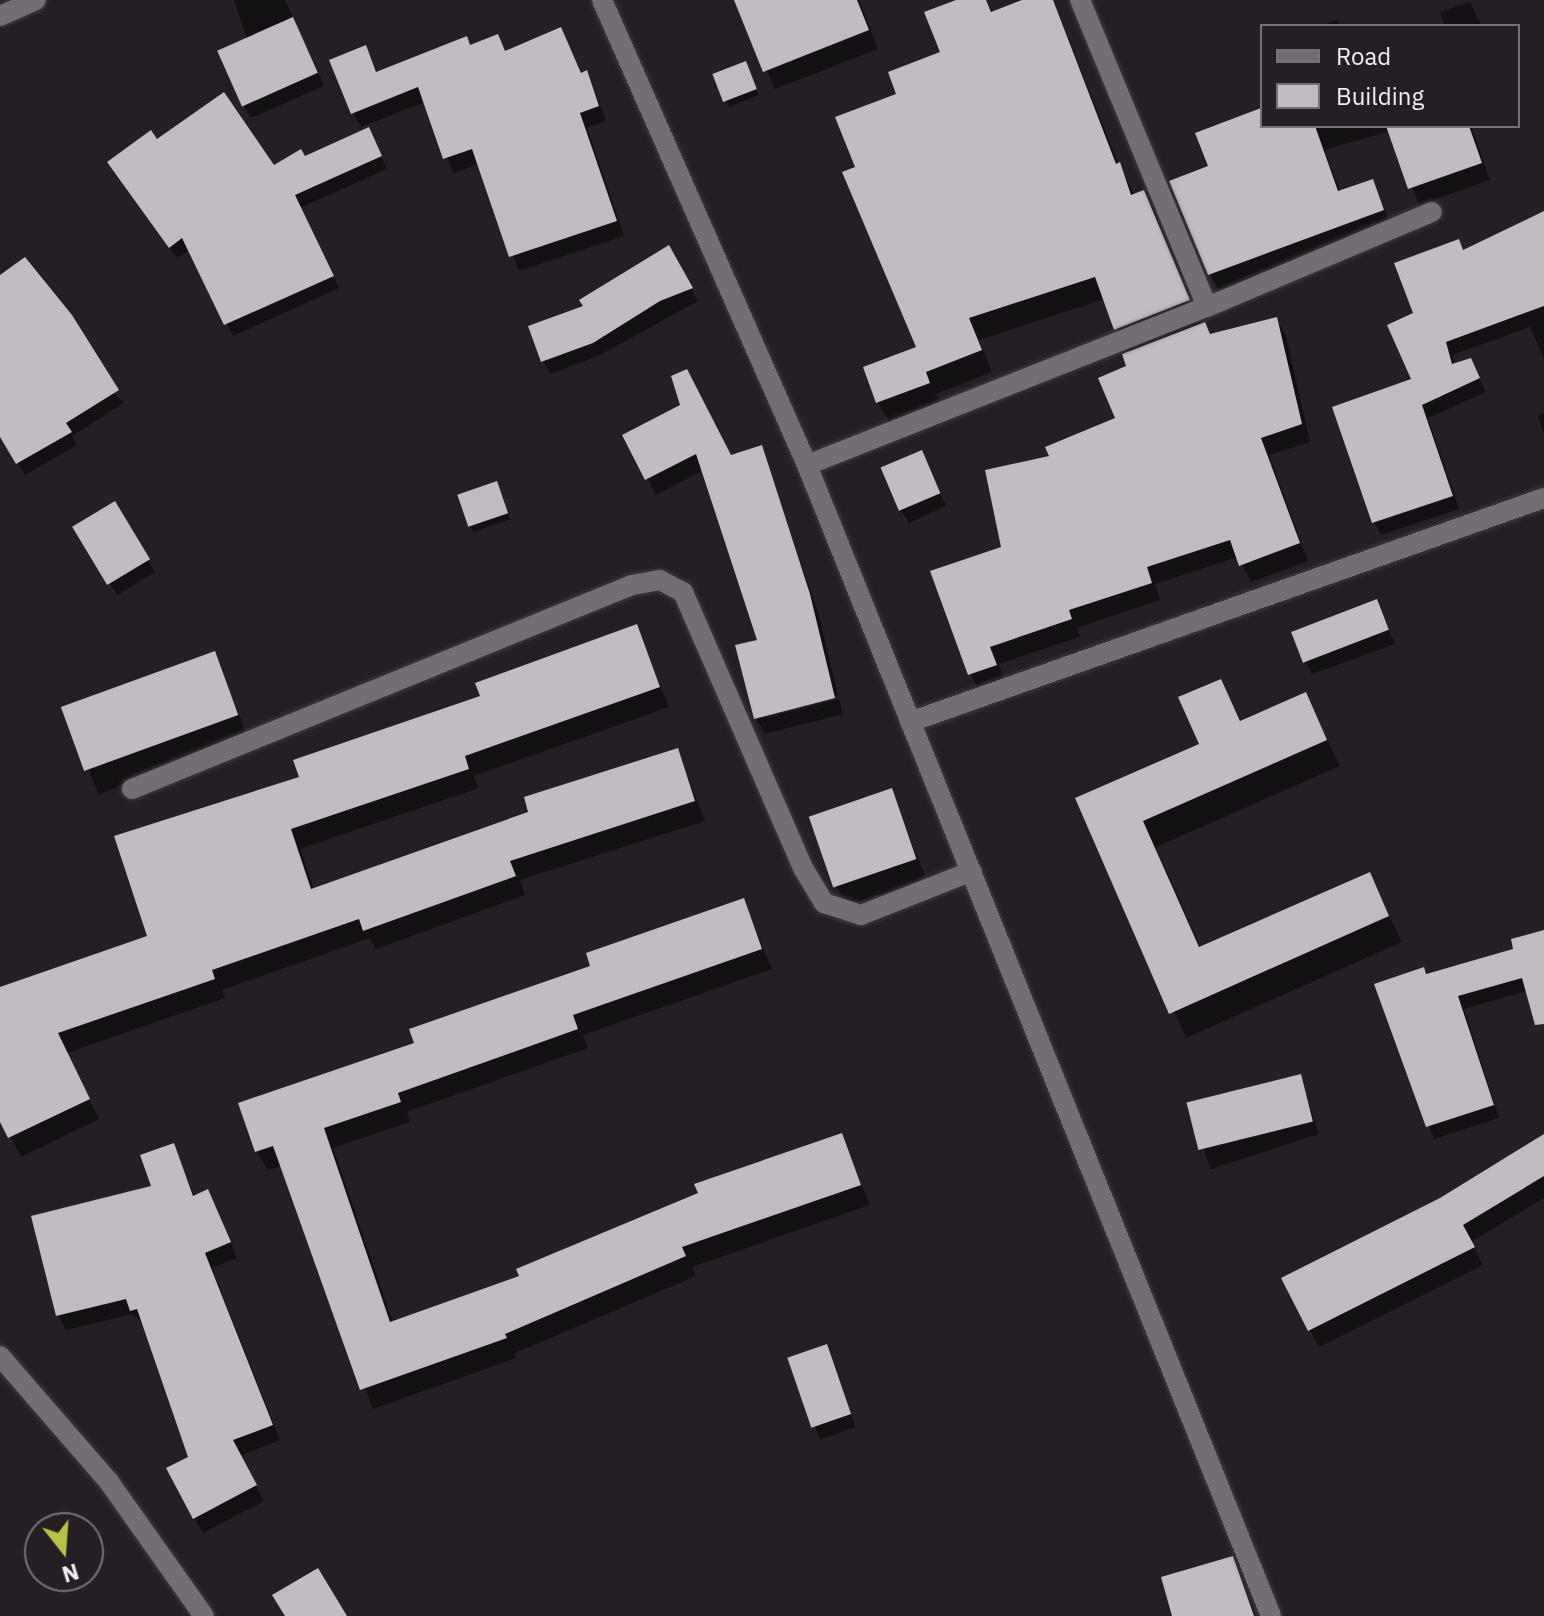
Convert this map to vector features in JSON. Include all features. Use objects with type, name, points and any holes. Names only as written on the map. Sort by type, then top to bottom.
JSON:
[{"type":"street","points":[[0,16],[36,0]]},
{"type":"street","points":[[602,0],[807,465],[1271,1616]]},
{"type":"street","points":[[1080,0],[1207,307]]},
{"type":"street","points":[[807,465],[1207,307],[1432,212]]},
{"type":"street","points":[[910,722],[1544,498]]},
{"type":"street","points":[[132,789],[632,585],[660,580],[683,592],[803,868],[824,903],[861,915],[972,871]]},
{"type":"street","points":[[0,1356],[109,1482],[204,1616]]},
{"type":"building","points":[[734,0],[857,0],[869,30],[763,72]]},
{"type":"building","points":[[956,0],[986,0],[991,12],[1022,0],[1053,0],[1116,164],[1120,162],[1131,195],[1144,190],[1190,300],[1114,330],[1095,277],[969,318],[982,350],[926,372],[930,383],[876,403],[863,367],[916,347],[842,172],[855,167],[835,117],[896,94],[888,72],[940,52],[924,12]]},
{"type":"building","points":[[293,17],[318,73],[242,106],[217,51]]},
{"type":"building","points":[[561,27],[581,73],[587,70],[599,106],[580,113],[617,221],[509,257],[472,149],[443,159],[418,87],[351,114],[329,60],[366,45],[376,72],[467,36],[470,45],[498,34],[505,51]]},
{"type":"building","points":[[746,61],[757,89],[723,102],[712,74]]},
{"type":"building","points":[[224,92],[274,165],[301,149],[305,156],[369,127],[382,156],[295,195],[334,276],[224,325],[182,238],[169,248],[107,162],[151,130],[157,139]]},
{"type":"building","points":[[1260,108],[1260,128],[1316,128],[1338,191],[1373,179],[1384,210],[1208,275],[1169,181],[1208,166],[1195,133]]},
{"type":"building","points":[[1387,128],[1470,128],[1482,163],[1408,189]]},
{"type":"building","points":[[1544,211],[1544,306],[1446,342],[1452,364],[1471,358],[1480,378],[1422,405],[1453,496],[1372,523],[1332,407],[1411,379],[1387,325],[1413,313],[1394,263],[1459,239],[1463,250]]},
{"type":"building","points":[[669,245],[693,288],[660,301],[593,343],[541,362],[528,326],[583,306],[579,300]]},
{"type":"building","points":[[25,257],[72,315],[119,390],[66,423],[72,432],[16,464],[0,437],[0,275]]},
{"type":"building","points":[[1277,317],[1302,424],[1261,438],[1300,543],[1239,566],[1230,540],[1147,567],[1152,583],[1069,610],[1072,619],[990,647],[997,665],[968,675],[930,571],[1001,547],[985,470],[1049,456],[1045,447],[1115,418],[1098,378],[1126,366],[1122,354],[1205,322],[1210,334]]},
{"type":"building","points":[[687,369],[731,455],[762,445],[810,594],[835,698],[754,719],[735,645],[757,640],[696,454],[645,480],[622,435],[680,405],[671,376]]},
{"type":"building","points":[[922,450],[940,493],[899,511],[881,468]]},
{"type":"building","points":[[497,481],[508,513],[468,527],[457,495]]},
{"type":"building","points":[[115,501],[150,559],[107,585],[72,527]]},
{"type":"building","points":[[1377,599],[1389,630],[1303,663],[1291,632]]},
{"type":"building","points":[[637,624],[660,687],[465,756],[469,769],[291,829],[311,889],[528,812],[524,797],[678,748],[695,801],[510,861],[516,876],[363,931],[359,919],[212,970],[215,979],[58,1033],[90,1099],[8,1138],[0,1122],[0,987],[147,936],[114,836],[299,777],[293,760],[480,696],[475,683]]},
{"type":"building","points":[[215,651],[238,715],[84,771],[61,707]]},
{"type":"building","points":[[1221,679],[1240,721],[1306,692],[1327,740],[1143,821],[1199,947],[1370,872],[1389,916],[1169,1014],[1075,798],[1199,744],[1178,697]]},
{"type":"building","points":[[892,788],[916,859],[833,888],[809,817]]},
{"type":"building","points":[[744,898],[762,949],[573,1015],[578,1029],[398,1093],[401,1102],[324,1128],[390,1322],[519,1276],[516,1269],[698,1193],[694,1184],[842,1133],[861,1185],[682,1247],[686,1256],[505,1334],[507,1338],[360,1390],[273,1146],[255,1152],[238,1103],[414,1043],[409,1029],[590,966],[586,953]]},
{"type":"building","points":[[1544,930],[1544,1024],[1535,1025],[1522,978],[1458,996],[1494,1105],[1426,1127],[1374,984],[1424,967],[1426,974],[1513,949],[1511,939]]},
{"type":"building","points":[[1301,1074],[1313,1122],[1198,1150],[1187,1103]]},
{"type":"building","points":[[1544,1134],[1544,1176],[1463,1225],[1475,1247],[1308,1331],[1281,1278],[1440,1198]]},
{"type":"building","points":[[174,1143],[193,1196],[208,1189],[231,1242],[205,1253],[273,1425],[233,1440],[257,1485],[193,1519],[166,1468],[188,1457],[137,1309],[130,1311],[126,1299],[56,1316],[31,1216],[151,1186],[140,1155]]},
{"type":"building","points":[[827,1344],[851,1414],[811,1428],[787,1358]]},
{"type":"building","points":[[1233,1556],[1254,1616],[1172,1616],[1161,1577]]},
{"type":"building","points":[[318,1568],[347,1616],[285,1616],[272,1595]]}]
